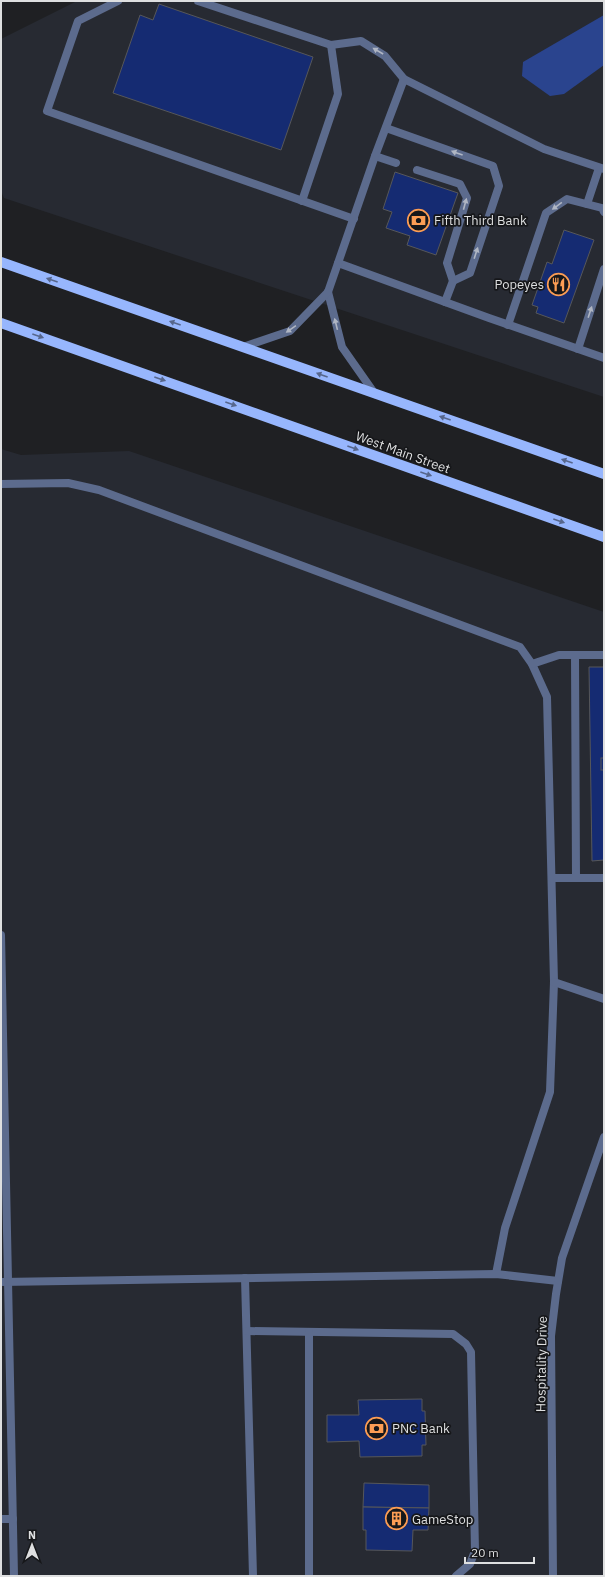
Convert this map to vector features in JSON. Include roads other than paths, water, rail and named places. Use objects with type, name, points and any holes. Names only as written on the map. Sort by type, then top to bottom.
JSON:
[{"type":"main road","points":[[1,262],[604,474]]},
{"type":"main road","name":"West Main Street","points":[[1,323],[604,537]]},
{"type":"street","points":[[118,1],[78,21],[47,111],[354,219]]},
{"type":"street","points":[[198,1],[331,45],[361,41],[386,56],[404,79],[544,149],[601,168],[587,204]]},
{"type":"street","points":[[302,201],[338,94],[331,45]]},
{"type":"street","points":[[243,347],[290,331],[328,292],[375,156],[404,79]]},
{"type":"street","points":[[386,128],[493,166],[499,186],[470,273],[453,281]]},
{"type":"street","points":[[375,156],[396,163]]},
{"type":"street","points":[[417,170],[460,184],[467,198],[447,263],[453,281],[445,302]]},
{"type":"street","points":[[508,325],[546,214],[567,198],[602,208],[604,212]]},
{"type":"street","points":[[338,263],[508,325],[604,358]]},
{"type":"street","points":[[578,349],[604,269]]},
{"type":"street","points":[[328,292],[342,347],[375,394]]},
{"type":"street","points":[[1,484],[68,482],[99,490],[520,647],[532,664],[547,697],[554,982],[550,1092],[505,1228],[496,1274]]},
{"type":"street","points":[[532,664],[559,655],[604,655]]},
{"type":"street","points":[[575,655],[576,878]]},
{"type":"street","points":[[552,878],[604,878]]},
{"type":"street","points":[[1,935],[4,1282],[14,1576]]},
{"type":"street","points":[[554,982],[604,999]]},
{"type":"street","name":"Hospitality Drive","points":[[553,1576],[551,1336],[562,1258],[604,1137]]},
{"type":"street","points":[[4,1282],[496,1274],[558,1281]]},
{"type":"street","points":[[245,1278],[253,1576]]},
{"type":"street","points":[[246,1331],[453,1334],[466,1344],[471,1352],[475,1552],[470,1564],[456,1576]]},
{"type":"street","points":[[309,1332],[309,1576]]},
{"type":"street","points":[[1,1519],[13,1519]]},
{"type":"water","points":[[604,15],[604,65],[564,94],[550,96],[522,76],[523,62]]},
{"type":"place","name":"Fifth Third Bank","points":[[419,220]]},
{"type":"place","name":"Popeyes","points":[[559,284]]},
{"type":"place","name":"PNC Bank","points":[[376,1428]]},
{"type":"place","name":"GameStop","points":[[396,1519]]}]
